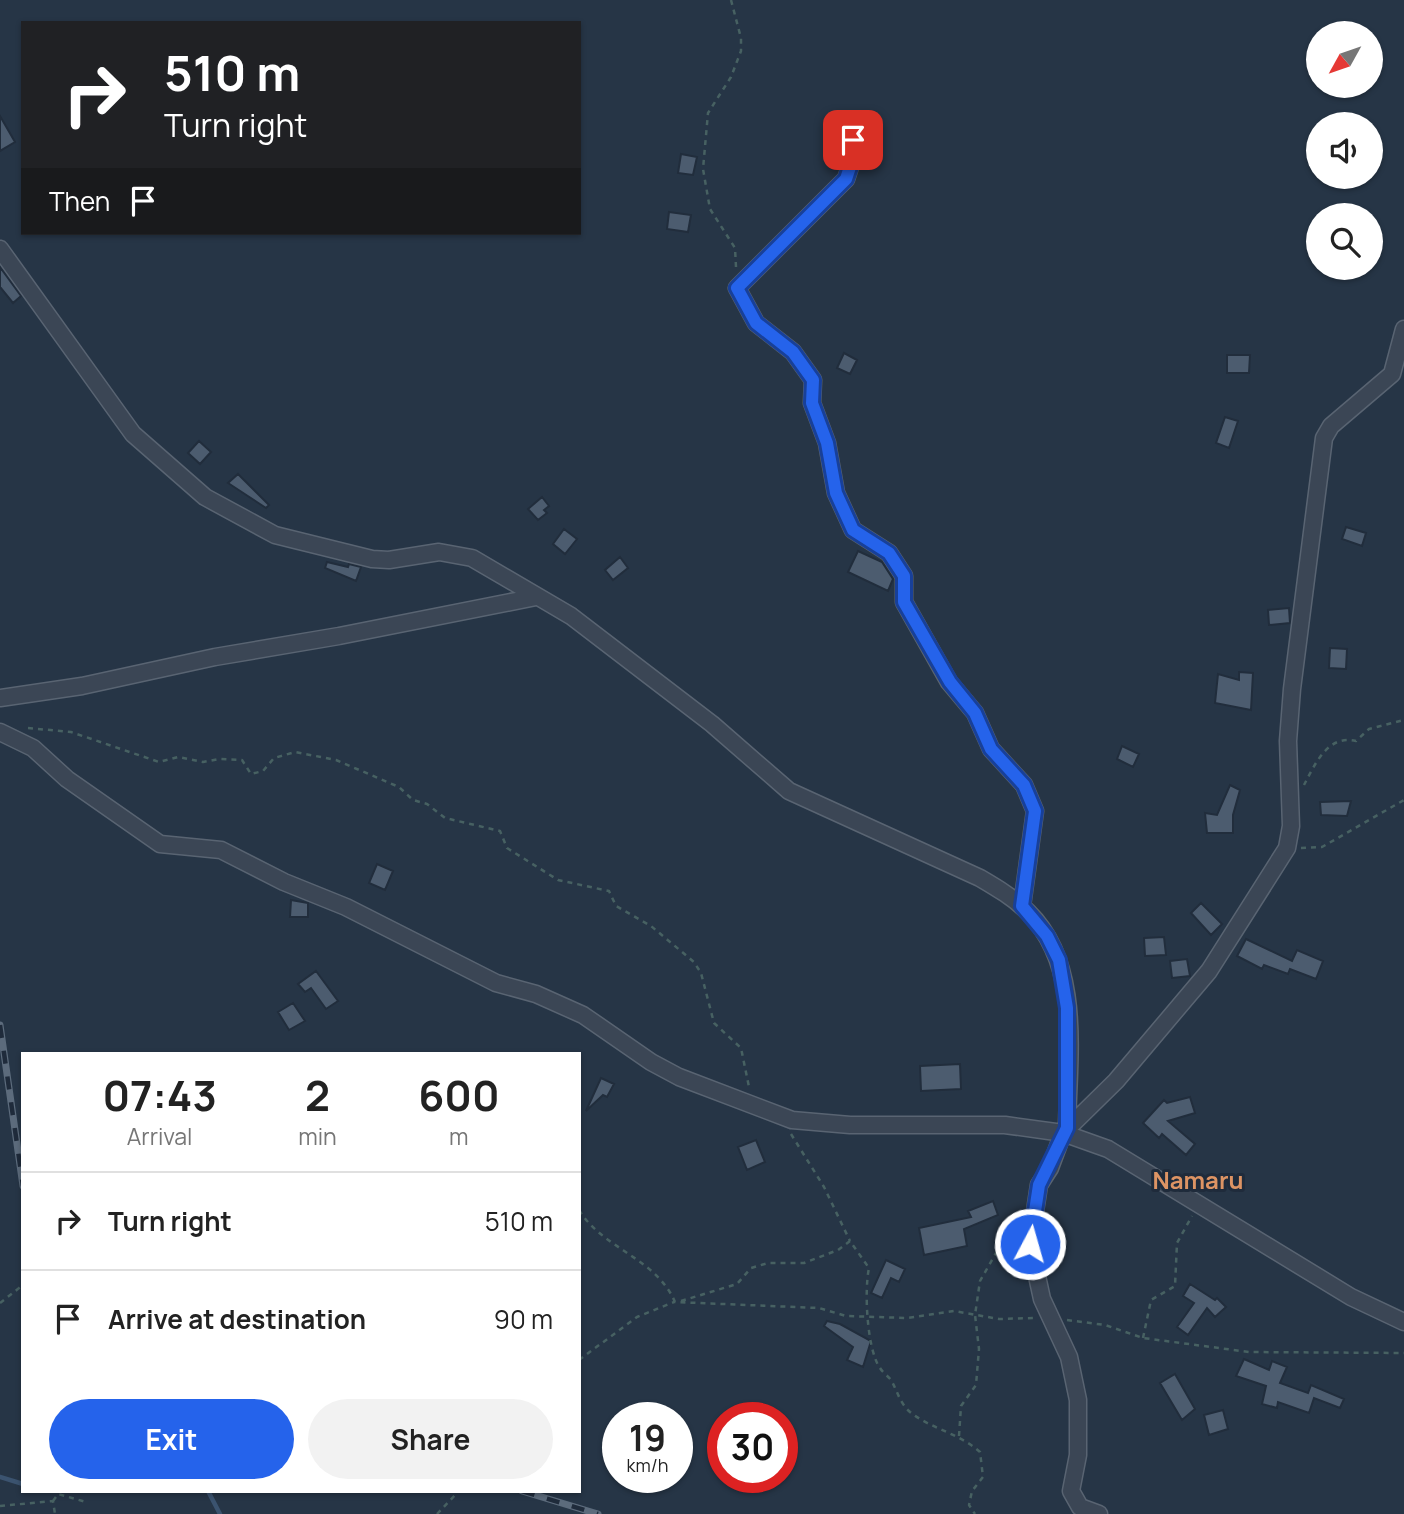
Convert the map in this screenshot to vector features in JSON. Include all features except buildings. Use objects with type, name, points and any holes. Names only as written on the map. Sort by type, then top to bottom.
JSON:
[{"type":"street","points":[[853,140],[852,161],[846,179],[737,288],[756,323],[793,352],[813,380],[812,403],[827,443],[836,493],[853,530],[889,553],[904,576],[904,602],[950,682],[975,713],[991,749],[1024,785],[1035,811],[1022,906]]},
{"type":"street","points":[[0,248],[133,434],[205,497],[275,535],[372,559],[439,552],[460,554],[485,565],[592,632],[712,724],[789,791],[980,878],[1022,906],[1047,936],[1059,960],[1065,984],[1065,1130],[1050,1168],[1039,1185],[1030,1244],[1042,1299],[1069,1357],[1077,1400],[1078,1455],[1072,1491],[1080,1507],[1099,1514]]},
{"type":"street","points":[[1065,1130],[1116,1081],[1209,971],[1287,848],[1291,826],[1288,741],[1292,688],[1324,438],[1331,426],[1392,374],[1404,329]]},
{"type":"street","points":[[0,698],[82,686],[215,657],[339,636],[536,597]]},
{"type":"street","points":[[0,732],[33,748],[66,779],[160,844],[221,850],[284,882],[346,906],[496,983],[536,994],[583,1015],[679,1077],[780,1117],[813,1123],[1005,1125],[1065,1130],[1108,1149],[1351,1297],[1404,1322]]},
{"type":"path","points":[[731,0],[741,38],[741,51],[731,77],[708,113],[703,169],[710,209],[735,248],[737,288]]},
{"type":"path","points":[[1290,800],[1306,783],[1310,771],[1330,744],[1346,738],[1356,741],[1369,729],[1404,720]]},
{"type":"path","points":[[22,727],[71,732],[159,762],[178,757],[204,762],[235,758],[242,760],[251,774],[263,771],[274,758],[295,752],[336,760],[399,787],[413,800],[427,804],[445,818],[500,831],[507,848],[558,880],[609,891],[616,906],[650,926],[694,962],[701,973],[713,1023],[741,1048],[755,1107]]},
{"type":"path","points":[[1287,848],[1322,847],[1404,800]]},
{"type":"path","points":[[780,1117],[824,1187],[850,1241],[869,1268],[864,1289],[878,1367],[891,1381],[898,1400],[926,1422],[959,1436],[980,1452],[983,1477],[972,1491],[969,1506],[975,1514]]},
{"type":"path","points":[[1143,1338],[1151,1300],[1175,1286],[1177,1242],[1199,1202]]},
{"type":"path","points":[[581,1212],[602,1237],[644,1262],[669,1288],[675,1302]]},
{"type":"path","points":[[581,1359],[637,1317],[675,1302],[737,1284],[751,1268],[804,1263],[838,1250],[850,1241]]},
{"type":"path","points":[[959,1436],[961,1406],[976,1385],[979,1349],[975,1315],[980,1280],[1000,1247],[1033,1254]]},
{"type":"path","points":[[0,1303],[21,1287]]},
{"type":"path","points":[[675,1302],[723,1306],[755,1303],[787,1308],[819,1308],[846,1317],[929,1317],[954,1311],[999,1319],[1053,1318],[1104,1325],[1143,1338],[1249,1352],[1404,1353]]},
{"type":"path","points":[[437,1514],[457,1493]]},
{"type":"path","points":[[55,1514],[53,1501],[58,1494],[86,1502]]},
{"type":"path","points":[[0,1506],[53,1501]]},
{"type":"waterway","points":[[0,1477],[21,1483]]},
{"type":"waterway","points":[[209,1493],[220,1514]]},
{"type":"railway","points":[[0,1025],[21,1172]]},
{"type":"railway","points":[[529,1493],[598,1514]]},
{"type":"district","name":"Namaru","points":[[1198,1181]]},
{"type":"route","points":[[853,140],[852,161],[846,179],[737,288],[756,323],[793,352],[813,380],[812,403],[827,443],[836,493],[853,530],[889,553],[904,576],[904,602],[950,682],[975,713],[991,749],[1024,785],[1035,811],[1022,906],[1047,936],[1059,960],[1065,984],[1067,1128],[1050,1168],[1039,1185],[1030,1244]]}]
